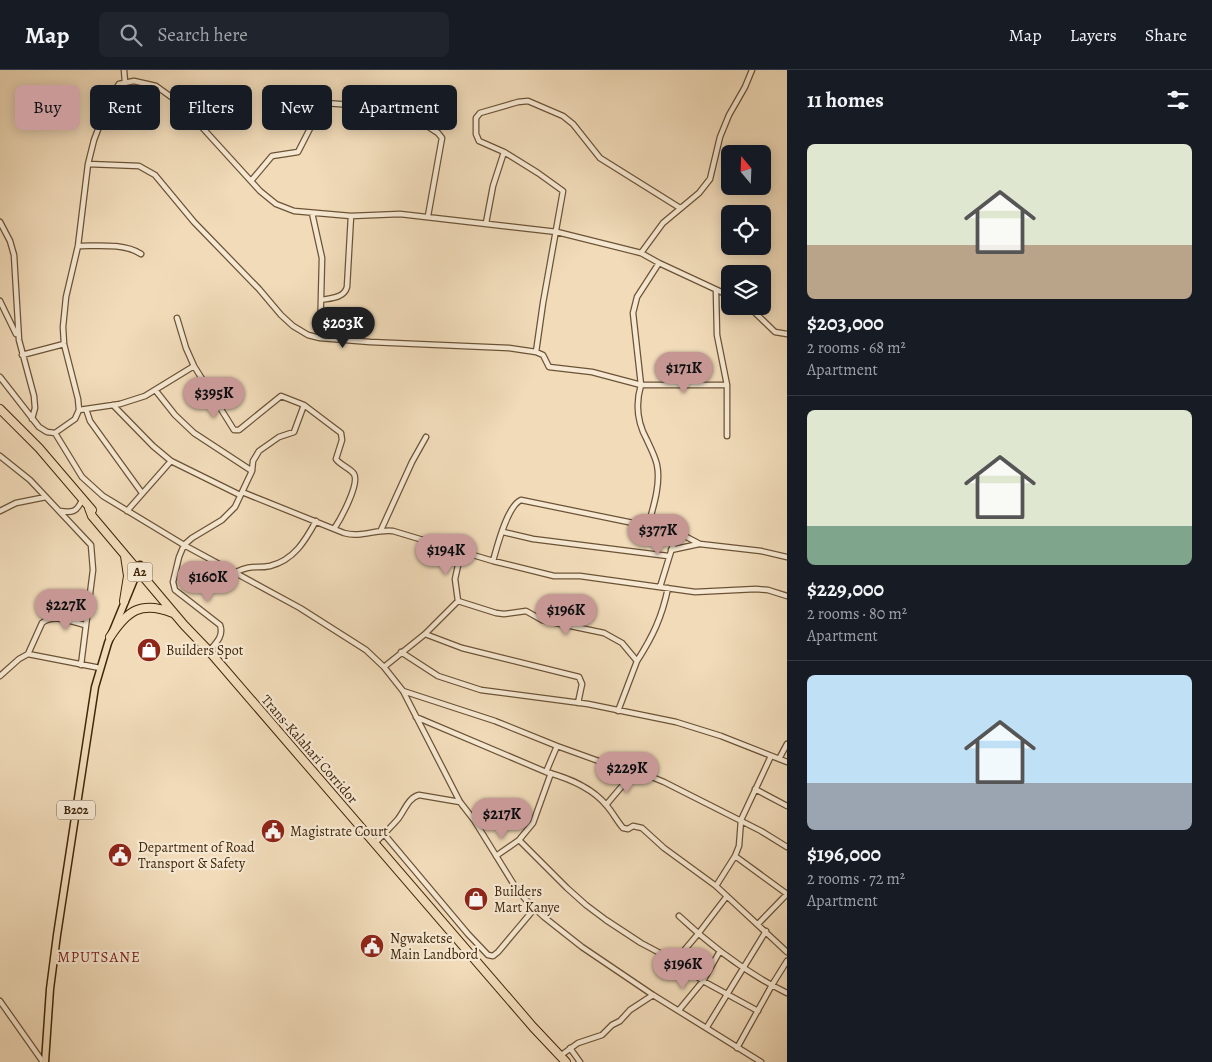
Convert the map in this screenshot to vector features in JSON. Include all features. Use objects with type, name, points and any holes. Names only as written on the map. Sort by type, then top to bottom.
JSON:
[{"type":"highway","name":"Trans-Kalahari Corridor","points":[[0,405],[7,415]]},
{"type":"highway","name":"Trans-Kalahari Corridor","points":[[0,409],[39,448],[89,508],[96,513],[174,614],[209,650],[500,990],[563,1059]]},
{"type":"highway","name":"Trans-Kalahari Corridor","points":[[89,508],[92,516],[124,553],[139,567],[187,623],[193,633]]},
{"type":"highway","points":[[124,553],[128,570],[124,601]]},
{"type":"highway","points":[[110,637],[122,619],[139,608],[159,608],[174,614]]},
{"type":"main road","name":"B202","points":[[44,1062],[57,934],[92,707],[100,668],[110,637],[139,567]]},
{"type":"street","points":[[117,70],[124,71],[125,82]]},
{"type":"street","points":[[641,252],[657,230],[699,192],[710,179],[720,137],[729,114],[745,87],[752,70]]},
{"type":"street","points":[[0,377],[32,419],[47,432],[55,433],[76,419],[79,410],[78,399],[64,344],[63,327],[66,297],[78,246],[88,164],[94,140],[110,98],[119,84],[125,82],[134,81],[156,86],[174,99],[267,198],[276,204],[294,211],[351,216],[400,214],[428,216],[557,232],[641,252],[659,263],[721,293]]},
{"type":"street","points":[[536,352],[557,232],[562,190],[504,152],[479,140],[476,134],[476,118],[480,114],[518,102],[528,101],[563,116],[573,124],[600,158],[680,208]]},
{"type":"street","points":[[251,181],[272,156],[298,152],[323,104],[328,102],[399,112],[412,116],[438,132],[442,138],[428,216]]},
{"type":"street","points":[[486,222],[492,186],[504,152]]},
{"type":"street","points":[[88,164],[140,166],[155,175],[194,222],[282,315],[301,332],[320,338],[509,348],[536,352],[543,355],[549,367],[592,372],[641,385],[727,384]]},
{"type":"street","points":[[312,214],[322,258],[320,338]]},
{"type":"street","points":[[321,300],[342,295],[346,292],[351,216]]},
{"type":"street","points":[[0,222],[10,241],[14,255],[18,340]]},
{"type":"street","points":[[78,246],[116,247],[141,254]]},
{"type":"street","points":[[648,526],[656,494],[658,468],[642,430],[638,415],[637,407],[641,385],[633,313],[637,297],[659,263]]},
{"type":"street","points":[[716,291],[717,335],[727,384],[727,436]]},
{"type":"street","points":[[0,301],[18,340],[34,396],[35,408],[32,419]]},
{"type":"street","points":[[757,315],[775,332],[787,334]]},
{"type":"street","points":[[177,318],[186,348],[194,366],[234,430],[239,430],[281,396],[304,405],[341,433],[342,440],[336,459],[355,477],[346,509],[334,529]]},
{"type":"street","points":[[22,355],[64,344]]},
{"type":"street","points":[[79,410],[134,400],[156,391],[194,366]]},
{"type":"street","points":[[156,391],[175,415],[194,433],[252,471]]},
{"type":"street","points":[[114,405],[153,446],[171,461],[241,494],[334,529],[358,536],[381,530],[410,535],[461,552],[554,576],[580,576],[703,592],[768,590],[787,596]]},
{"type":"street","points":[[209,650],[222,634],[220,625],[175,590],[173,586],[179,557],[184,545],[222,520],[235,507],[252,471],[253,461],[259,452],[279,437],[294,432],[304,405]]},
{"type":"street","points":[[86,409],[90,421],[142,493]]},
{"type":"street","points":[[55,433],[82,477],[103,496],[184,545],[236,572],[345,635],[366,650],[384,667],[403,691],[460,802],[474,820],[516,888],[535,908],[582,947],[653,995],[761,1062]]},
{"type":"street","points":[[381,530],[412,462],[426,437]]},
{"type":"street","points":[[0,456],[30,480],[91,544],[93,570],[81,665]]},
{"type":"street","points":[[127,511],[171,461]]},
{"type":"street","points":[[0,511],[16,503],[46,497]]},
{"type":"street","points":[[59,511],[75,511],[79,508],[82,500]]},
{"type":"street","points":[[493,561],[514,505],[521,500],[677,532],[700,544]]},
{"type":"street","points":[[236,572],[246,568],[270,566],[294,553],[300,549],[316,521]]},
{"type":"street","points":[[503,532],[534,539],[668,556]]},
{"type":"street","points":[[660,587],[668,556],[677,532]]},
{"type":"street","points":[[671,550],[700,544],[761,551],[787,557]]},
{"type":"street","points":[[458,601],[455,580],[461,552]]},
{"type":"street","points":[[618,711],[637,661],[656,628],[668,588]]},
{"type":"street","points":[[384,667],[424,634],[458,601]]},
{"type":"street","points":[[458,601],[496,613],[504,614],[526,611],[542,620],[604,633],[622,643],[637,661]]},
{"type":"street","points":[[0,676],[19,659],[28,654],[42,623],[50,618],[85,625]]},
{"type":"street","points":[[424,634],[462,648],[579,677],[582,684],[578,703]]},
{"type":"street","points":[[401,652],[438,676],[481,690],[578,703],[676,722],[700,729],[787,762]]},
{"type":"street","points":[[28,654],[100,668]]},
{"type":"street","points":[[403,691],[495,721],[557,746],[664,782],[741,820],[787,847]]},
{"type":"street","points":[[416,717],[562,776],[586,788],[606,804],[623,828],[628,829],[632,826],[642,828],[664,848],[716,886],[787,952]]},
{"type":"street","points":[[780,759],[787,744]]},
{"type":"street","points":[[496,856],[519,840],[533,822],[557,746]]},
{"type":"street","points":[[716,886],[735,856],[741,820],[771,756]]},
{"type":"street","points":[[606,804],[634,772]]},
{"type":"street","points":[[756,789],[787,806]]},
{"type":"street","points":[[376,843],[414,796],[419,795],[460,802]]},
{"type":"street","points":[[384,834],[488,956],[498,952],[535,908]]},
{"type":"street","points":[[519,840],[586,905],[641,943],[675,961],[727,996],[758,1011]]},
{"type":"street","points":[[735,856],[787,894],[758,924]]},
{"type":"street","points":[[675,961],[727,896]]},
{"type":"street","points":[[679,916],[720,951],[772,986],[787,993]]},
{"type":"street","points":[[707,1027],[766,931]]},
{"type":"street","points":[[679,1010],[703,981],[720,951]]},
{"type":"street","points":[[738,1048],[787,961]]},
{"type":"street","points":[[563,1059],[570,1048],[578,1042],[602,1035],[612,1025],[620,1021],[630,1010],[653,995]]},
{"type":"street","points":[[0,1000],[44,1062]]},
{"type":"street","points":[[570,1048],[580,1062]]},
{"type":"place","name":"Builders Spot","points":[[149,650]]},
{"type":"place","name":"Magistrate Court","points":[[273,831]]},
{"type":"place","name":"Department of Road Transport & Safety","points":[[120,855]]},
{"type":"place","name":"Builders Mart Kanye","points":[[476,899]]},
{"type":"place","name":"Ngwaketse Main Landbord","points":[[372,946]]},
{"type":"district","name":"MPUTSANE","points":[[99,957]]}]
